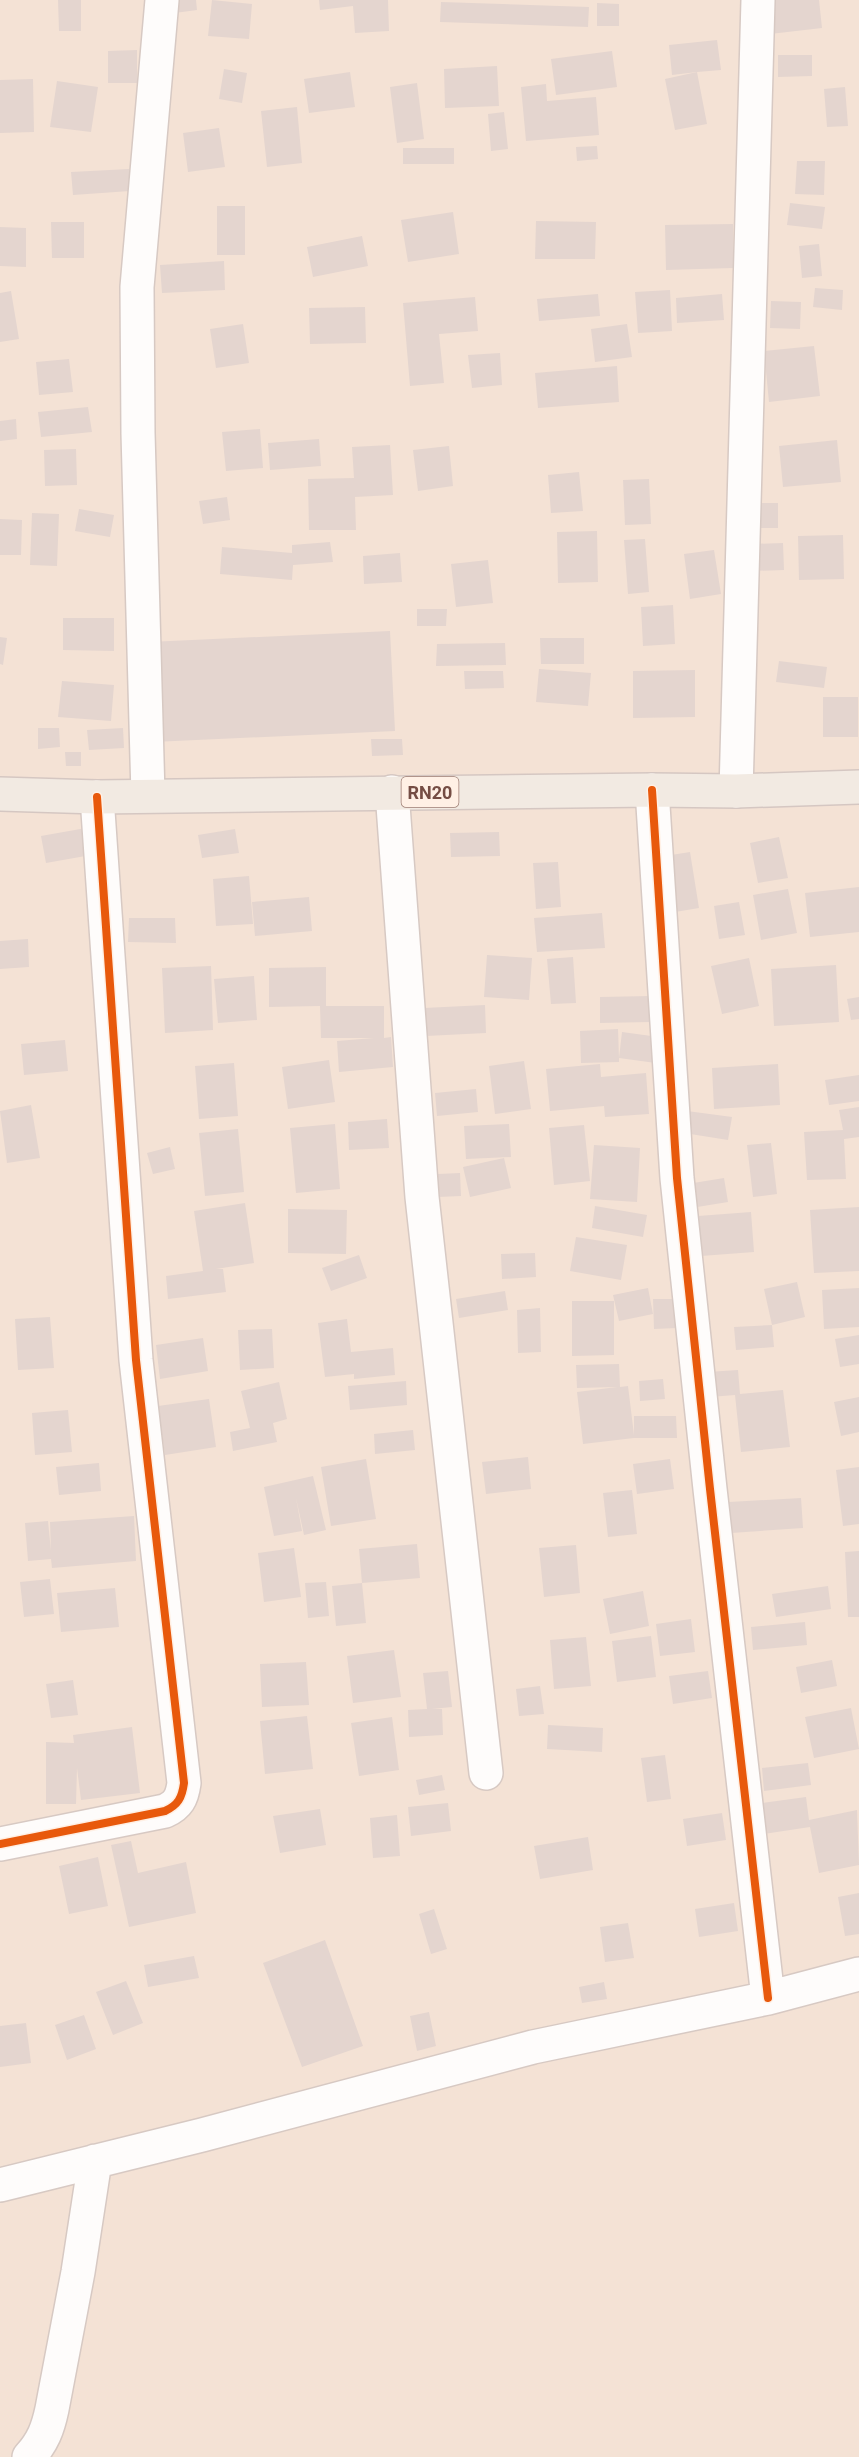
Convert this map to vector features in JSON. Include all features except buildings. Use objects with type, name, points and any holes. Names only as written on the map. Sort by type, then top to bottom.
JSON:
[{"type":"main road","name":"RN20","points":[[0,794],[97,797],[392,792],[652,790],[736,792],[859,787]]},
{"type":"street","points":[[148,795],[138,433],[137,287],[162,0]]},
{"type":"street","points":[[736,792],[758,0]]},
{"type":"street","points":[[652,790],[677,1178],[768,1998]]},
{"type":"street","points":[[392,792],[422,1197],[486,1773]]},
{"type":"street","points":[[0,1844],[165,1811],[177,1805],[184,1783],[136,1360],[97,797]]},
{"type":"street","points":[[0,2185],[533,2047],[768,1998],[859,1974]]},
{"type":"street","points":[[29,2457],[39,2446],[47,2431],[52,2409],[78,2272],[95,2161]]},
{"type":"shaded area","points":[[0,0],[859,0],[859,2457],[0,2457]]},
{"type":"cycle path","points":[[652,790],[677,1178],[768,1998]]},
{"type":"cycle path","points":[[0,1844],[165,1811],[179,1800],[184,1783],[136,1360],[97,797]]}]
